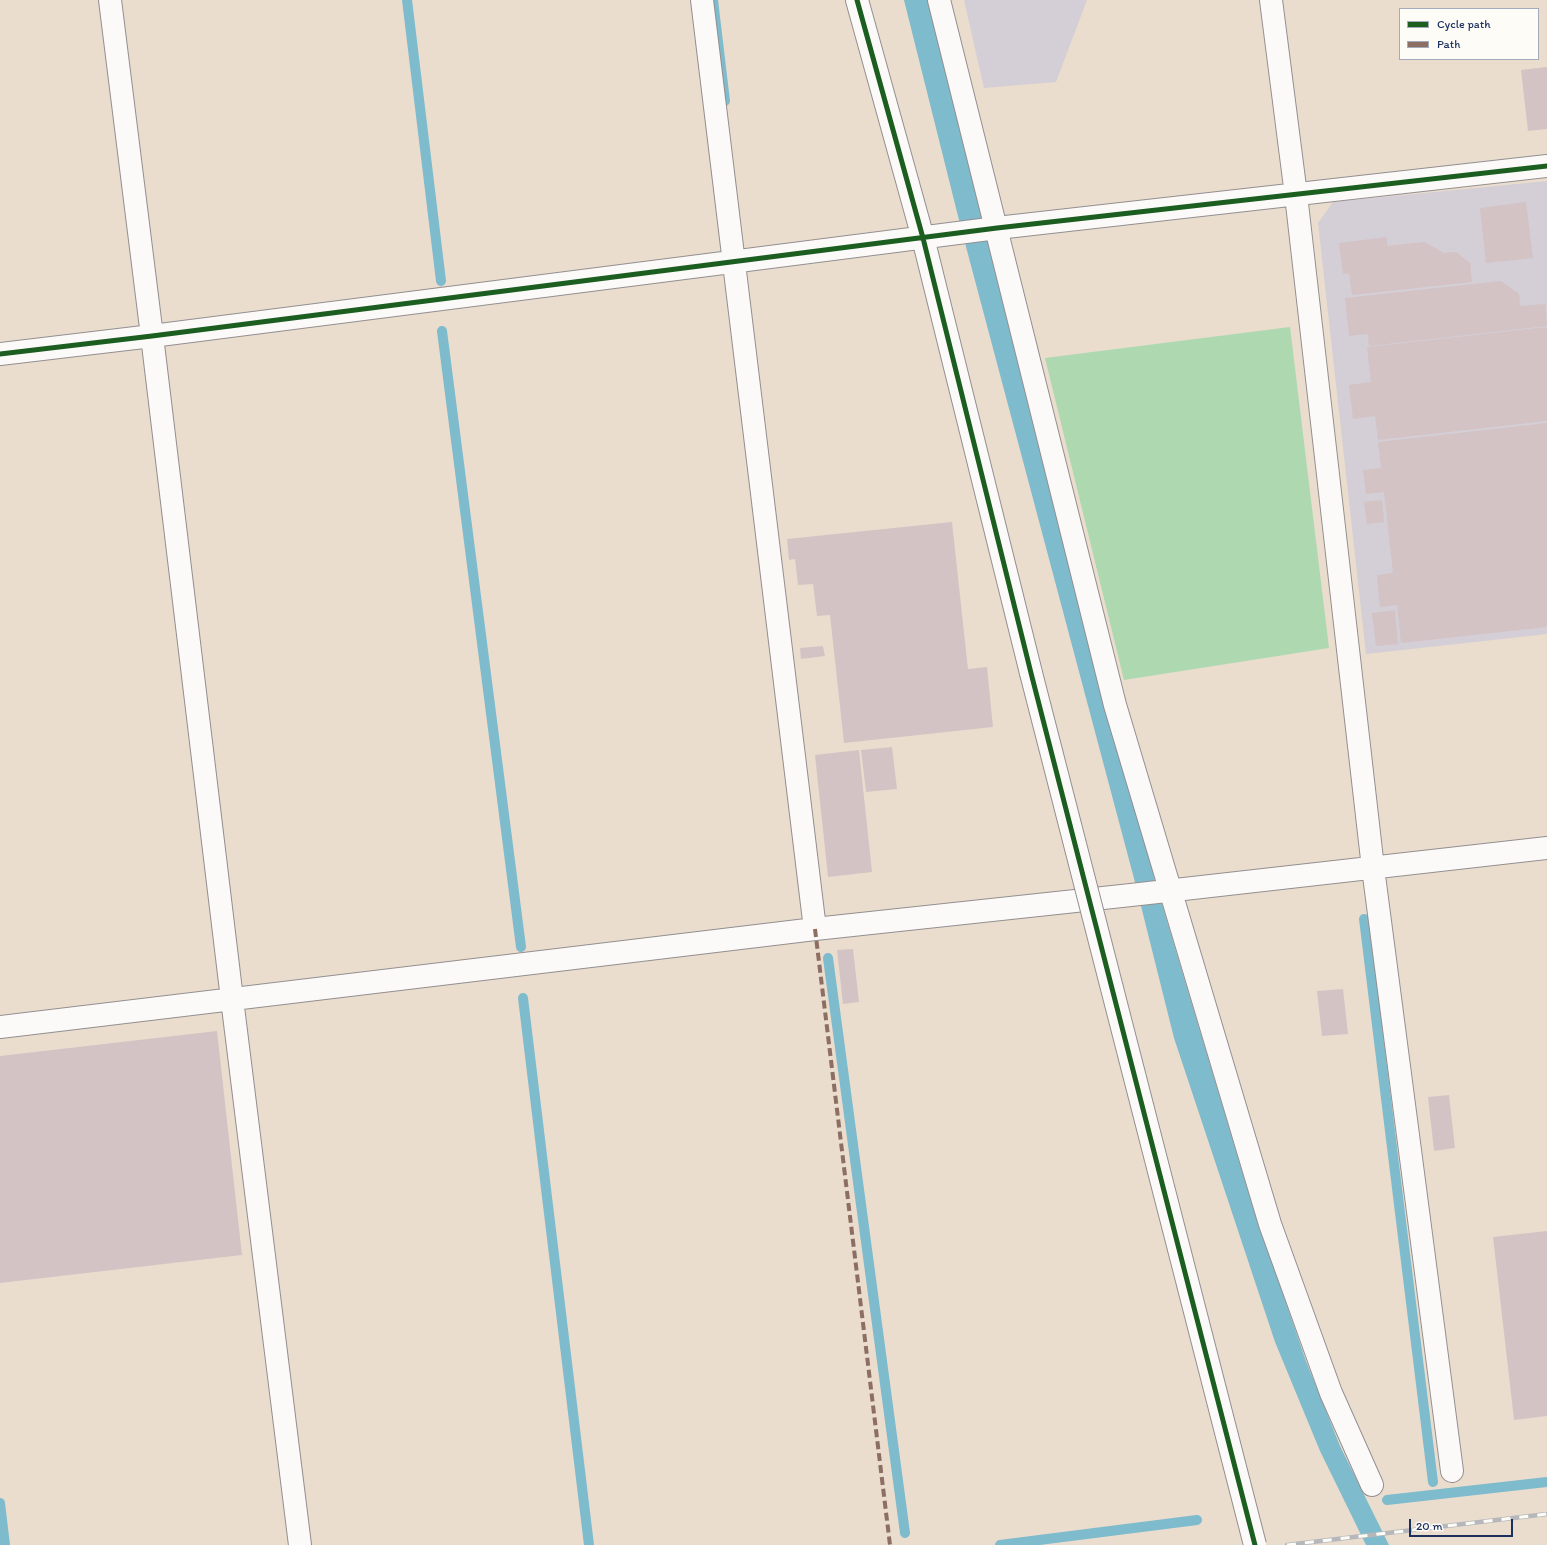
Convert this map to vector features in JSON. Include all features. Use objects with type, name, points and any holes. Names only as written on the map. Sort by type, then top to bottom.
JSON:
[{"type":"street","points":[[110,0],[300,1545]]},
{"type":"street","points":[[702,0],[815,930]]},
{"type":"street","points":[[857,0],[923,238],[1031,673],[1255,1545]]},
{"type":"street","points":[[939,0],[993,229],[1115,705],[1168,891],[1270,1224],[1331,1393],[1372,1485]]},
{"type":"street","points":[[1271,0],[1296,195],[1373,868],[1452,1471]]},
{"type":"street","points":[[0,354],[733,263],[993,229],[1547,166]]},
{"type":"street","points":[[0,1027],[815,930],[1547,848]]},
{"type":"shaded area","points":[[964,0],[1087,0],[1056,82],[984,88]]},
{"type":"shaded area","points":[[1547,181],[1547,634],[1366,654],[1318,223],[1333,202]]},
{"type":"green space","points":[[1290,327],[1329,648],[1124,680],[1045,358]]},
{"type":"water","points":[[904,0],[928,0],[984,226],[1155,881],[1251,1201],[1306,1361],[1340,1446],[1389,1545],[1366,1545],[1320,1451],[1275,1342],[1174,1038],[1136,886],[961,228]]},
{"type":"building","points":[[1547,67],[1547,129],[1528,131],[1521,70]]},
{"type":"building","points":[[1526,202],[1533,258],[1486,263],[1480,208]]},
{"type":"building","points":[[1387,237],[1387,246],[1424,242],[1444,253],[1456,252],[1470,263],[1472,282],[1352,295],[1349,273],[1343,274],[1339,243]]},
{"type":"building","points":[[1501,281],[1519,294],[1520,306],[1545,304],[1547,326],[1369,346],[1368,334],[1349,336],[1345,298]]},
{"type":"building","points":[[1547,327],[1547,421],[1378,440],[1375,416],[1353,419],[1349,385],[1371,382],[1367,347]]},
{"type":"building","points":[[1547,423],[1547,627],[1401,643],[1397,605],[1380,607],[1377,575],[1393,573],[1384,492],[1366,494],[1363,470],[1381,468],[1378,442]]},
{"type":"building","points":[[1382,500],[1384,522],[1367,524],[1364,502]]},
{"type":"building","points":[[952,522],[968,669],[987,667],[993,727],[844,743],[830,615],[817,616],[813,584],[798,585],[795,559],[789,560],[787,539]]},
{"type":"building","points":[[1395,610],[1398,644],[1376,646],[1372,613]]},
{"type":"building","points":[[823,646],[825,656],[801,659],[800,648]]},
{"type":"building","points":[[892,747],[897,789],[866,792],[861,750]]},
{"type":"building","points":[[859,750],[872,872],[828,877],[815,755]]},
{"type":"building","points":[[853,949],[859,1002],[843,1004],[837,950]]},
{"type":"building","points":[[1343,989],[1348,1034],[1322,1036],[1317,991]]},
{"type":"building","points":[[217,1031],[242,1255],[0,1283],[0,1056]]},
{"type":"building","points":[[1449,1095],[1455,1148],[1434,1151],[1428,1097]]},
{"type":"building","points":[[1547,1231],[1547,1416],[1514,1420],[1493,1237]]},
{"type":"waterway","points":[[407,0],[441,281]]},
{"type":"waterway","points":[[713,0],[725,101]]},
{"type":"waterway","points":[[442,331],[521,947]]},
{"type":"waterway","points":[[1364,919],[1433,1482]]},
{"type":"waterway","points":[[828,958],[905,1533]]},
{"type":"waterway","points":[[523,998],[589,1545]]},
{"type":"waterway","points":[[1387,1500],[1547,1482]]},
{"type":"waterway","points":[[0,1503],[5,1545]]},
{"type":"waterway","points":[[1000,1545],[1197,1520]]},
{"type":"railway","points":[[1287,1545],[1547,1514]]},
{"type":"marked path","points":[[815,929],[890,1545]]},
{"type":"cycle path","points":[[857,0],[923,238],[1031,673],[1255,1545]]},
{"type":"cycle path","points":[[0,354],[152,336],[997,228],[1547,166]]}]
